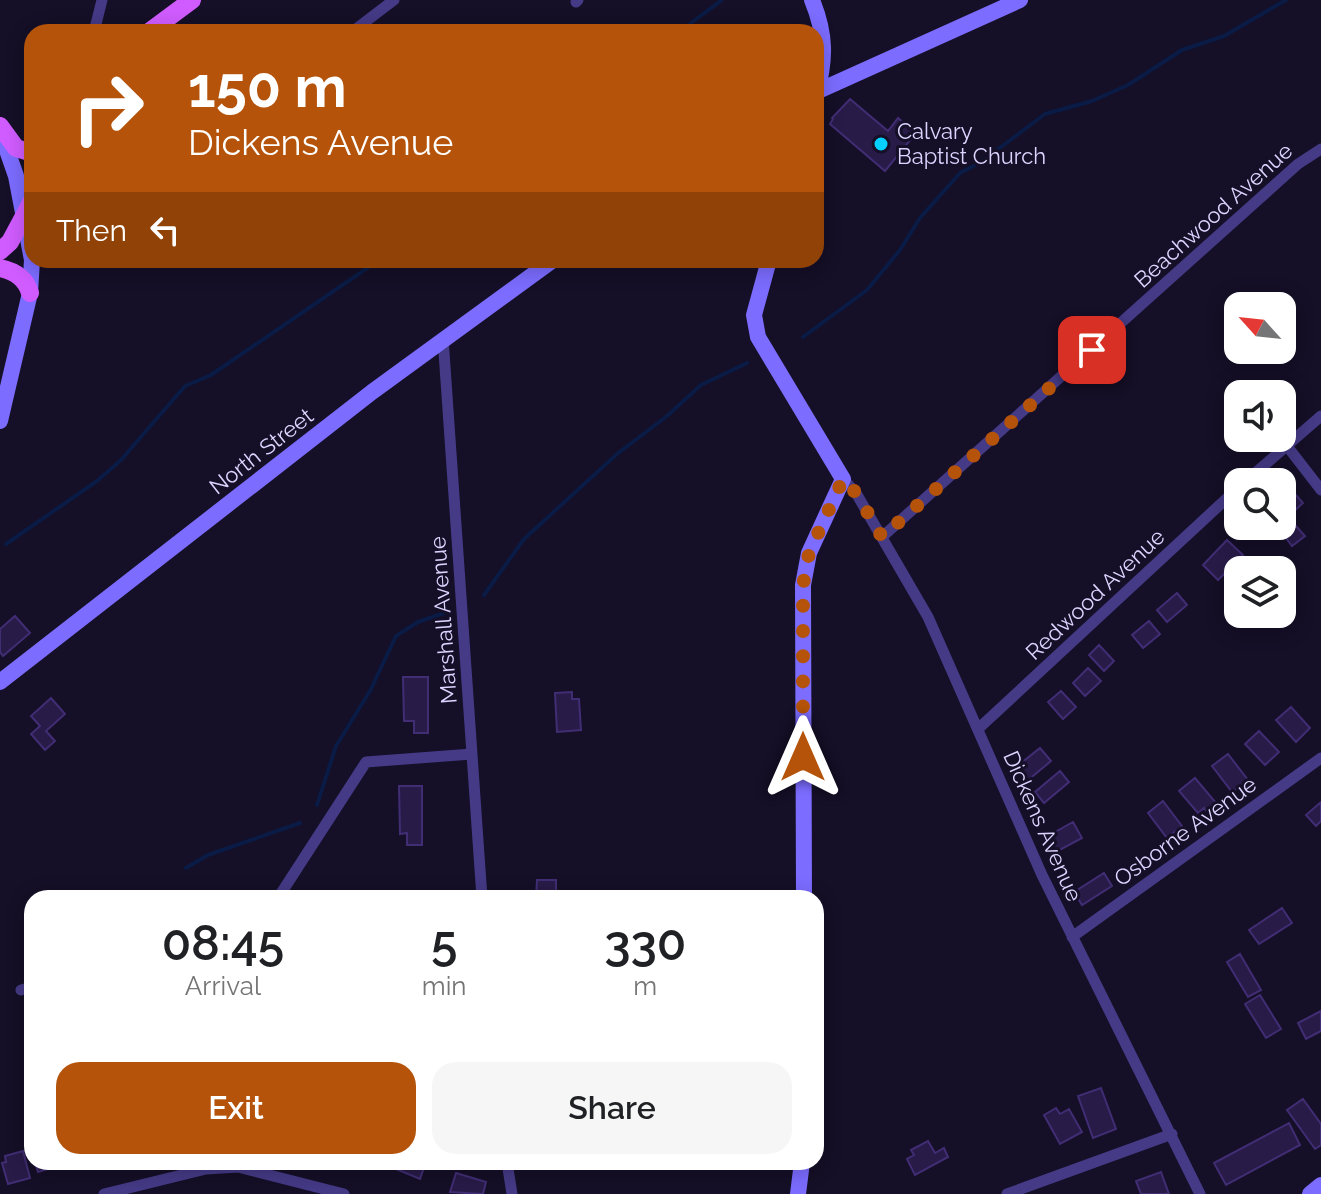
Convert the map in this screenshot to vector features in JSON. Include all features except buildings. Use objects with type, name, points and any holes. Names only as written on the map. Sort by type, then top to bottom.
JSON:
[{"type":"main road","points":[[160,24],[192,0]]},
{"type":"main road","points":[[0,128],[16,148],[24,150]]},
{"type":"main road","points":[[0,251],[10,242],[24,216]]},
{"type":"main road","points":[[0,268],[15,273],[27,283],[30,293]]},
{"type":"street","points":[[96,24],[102,0]]},
{"type":"street","points":[[362,24],[394,0]]},
{"type":"street","points":[[812,0],[820,24]]},
{"type":"street","points":[[824,90],[1020,0]]},
{"type":"street","points":[[824,38],[824,61]]},
{"type":"street","points":[[0,128],[24,198]]},
{"type":"street","name":"Beachwood Avenue","points":[[882,537],[1298,164],[1321,149]]},
{"type":"street","points":[[0,421],[34,268]]},
{"type":"street","name":"North Street","points":[[0,682],[443,338],[542,268]]},
{"type":"street","points":[[767,268],[754,315],[758,337],[843,479],[809,553],[803,585],[804,890]]},
{"type":"street","name":"Marshall Avenue","points":[[443,338],[481,890]]},
{"type":"street","points":[[1296,438],[1321,416]]},
{"type":"street","points":[[1261,468],[1280,452]]},
{"type":"street","points":[[1292,452],[1321,490]]},
{"type":"street","name":"Dickens Avenue","points":[[843,479],[856,493],[928,617],[1042,875],[1200,1194]]},
{"type":"street","name":"Redwood Avenue","points":[[978,729],[1224,501]]},
{"type":"street","points":[[283,890],[366,762],[472,754]]},
{"type":"street","name":"Osborne Avenue","points":[[1072,937],[1321,758]]},
{"type":"street","points":[[1007,1194],[1172,1134]]},
{"type":"street","points":[[104,1194],[202,1170]]},
{"type":"street","points":[[250,1170],[344,1194]]},
{"type":"street","points":[[508,1170],[512,1194]]},
{"type":"street","points":[[798,1194],[801,1170]]},
{"type":"street","points":[[1310,1194],[1321,1185]]},
{"type":"waterway","points":[[690,24],[722,0]]},
{"type":"waterway","points":[[803,337],[867,290],[900,250],[920,218],[960,173],[981,162],[1045,114],[1092,101],[1128,85],[1182,50],[1224,36],[1286,0]]},
{"type":"waterway","points":[[6,544],[97,481],[121,460],[185,386],[211,375],[367,268]]},
{"type":"waterway","points":[[484,595],[524,539],[617,454],[701,385],[747,363]]},
{"type":"waterway","points":[[317,805],[336,746],[370,691],[396,636],[418,622],[447,612]]},
{"type":"waterway","points":[[186,868],[208,855],[300,823]]},
{"type":"place","name":"Calvary Baptist Church","points":[[881,144]]},
{"type":"route","points":[[803,757],[803,585],[809,553],[843,479],[856,493],[882,537],[1092,350]]}]
